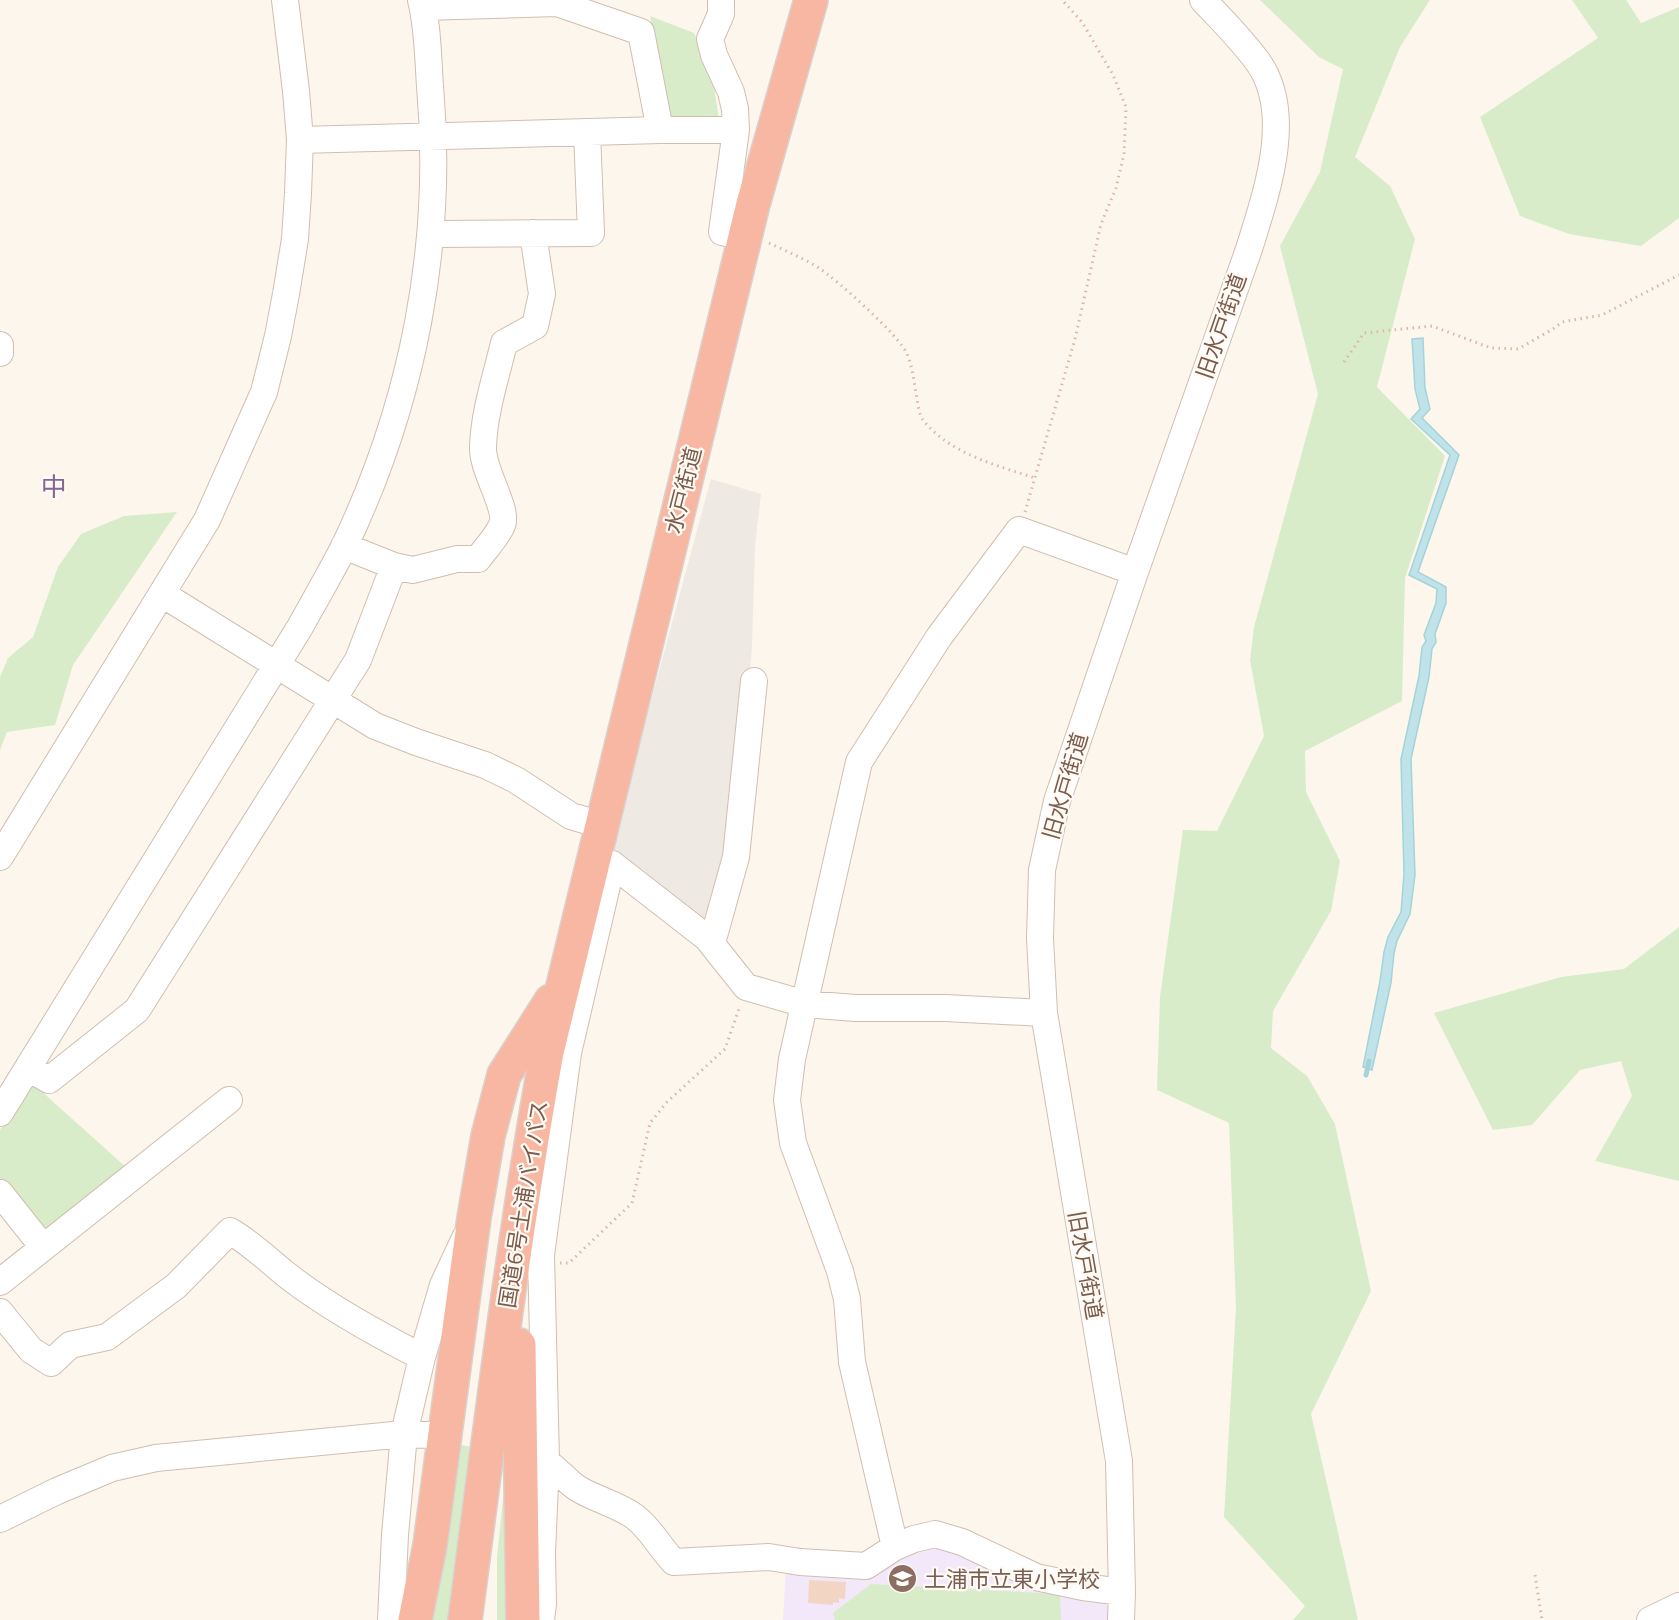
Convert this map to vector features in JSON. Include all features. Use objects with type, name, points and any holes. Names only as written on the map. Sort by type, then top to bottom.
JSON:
[{"type":"highway","name":"水戸街道","points":[[563,982],[602,862],[601,825],[745,237],[811,0]]},
{"type":"highway","points":[[415,1620],[433,1523],[474,1218],[488,1136],[504,1075],[563,982]]},
{"type":"highway","name":"国道6号土浦バイパス","points":[[465,1620],[490,1427],[528,1256],[533,1131],[563,982]]},
{"type":"highway","points":[[523,1620],[528,1256]]},
{"type":"highway","name":"国道6号土浦バイパス","points":[[486,1620],[490,1427]]},
{"type":"street","points":[[0,857],[207,520],[234,464],[264,392],[278,336],[295,240],[300,140],[285,0]]},
{"type":"street","points":[[721,0],[721,14],[710,39],[714,55],[731,92],[736,130],[722,232],[745,237]]},
{"type":"street","name":"旧水戸街道","points":[[1121,1620],[1119,1461],[1044,1013],[1040,938],[1042,870],[1057,801],[1248,249],[1264,200],[1274,152],[1276,111],[1268,80],[1259,63],[1203,0]]},
{"type":"street","points":[[0,1113],[300,627],[344,546],[368,491],[401,396],[423,300],[430,234],[435,137],[422,3],[558,2],[641,32],[660,130]]},
{"type":"street","points":[[300,140],[736,130]]},
{"type":"street","points":[[430,234],[591,233],[587,132]]},
{"type":"street","points":[[344,546],[394,566],[413,570],[457,559],[478,559],[502,525],[504,512],[486,469],[482,451],[483,429],[504,343],[535,326],[542,294],[533,233]]},
{"type":"street","points":[[0,345],[0,353]]},
{"type":"street","points":[[895,1547],[852,1362],[847,1299],[840,1271],[793,1143],[787,1100],[792,1059],[859,762],[939,637],[1019,530],[1135,572]]},
{"type":"street","points":[[28,1068],[49,1080],[137,1010],[358,660],[394,566]]},
{"type":"street","points":[[162,594],[375,726],[485,765],[516,780],[571,816],[601,825]]},
{"type":"street","points":[[712,943],[736,857],[754,681]]},
{"type":"street","points":[[541,1620],[528,1256],[568,1053],[602,862],[707,938],[746,987],[805,1004],[855,1008],[945,1008],[1044,1013]]},
{"type":"street","points":[[0,1282],[229,1100]]},
{"type":"street","points":[[0,1193],[43,1247]]},
{"type":"street","points":[[391,1620],[395,1535],[404,1434],[422,1357],[443,1285],[474,1218]]},
{"type":"street","points":[[0,1312],[31,1350],[51,1363],[70,1345],[107,1337],[176,1286],[230,1231],[246,1240],[289,1276],[378,1335],[422,1357]]},
{"type":"street","points":[[0,1519],[57,1491],[112,1468],[156,1458],[404,1434],[434,1435]]},
{"type":"street","points":[[537,1458],[574,1486],[633,1516],[649,1530],[660,1548],[674,1563],[769,1557],[809,1563],[866,1566],[895,1547],[935,1534],[962,1542],[1036,1577],[1122,1592]]},
{"type":"street","points":[[1650,1620],[1679,1606]]},
{"type":"path","points":[[1019,530],[1075,339],[1101,224],[1116,188],[1124,154],[1126,107],[1113,75],[1082,22],[1062,0]]},
{"type":"path","points":[[745,237],[759,239],[819,268],[896,336],[913,368],[920,417],[932,430],[971,457],[1035,478]]},
{"type":"path","points":[[1344,362],[1364,333],[1432,326],[1491,348],[1518,349],[1553,329],[1562,321],[1602,315],[1679,275]]},
{"type":"path","points":[[528,1256],[569,1263],[632,1203],[650,1123],[667,1102],[725,1049],[746,987]]},
{"type":"path","points":[[1535,1575],[1542,1620]]},
{"type":"shaded area","points":[[711,479],[761,494],[755,546],[752,647],[734,860],[707,935],[611,849]]},
{"type":"shaded area","name":"土浦市立東小学校","points":[[934,1544],[1110,1606],[1110,1620],[783,1620],[786,1566]]},
{"type":"green space","points":[[1260,0],[1430,0],[1400,47],[1355,157],[1390,186],[1415,239],[1377,387],[1445,456],[1405,578],[1402,701],[1305,751],[1306,792],[1340,861],[1331,911],[1273,1011],[1271,1048],[1307,1076],[1335,1124],[1371,1291],[1311,1414],[1358,1620],[1293,1620],[1305,1606],[1224,1517],[1236,1307],[1229,1123],[1157,1090],[1160,997],[1183,830],[1217,831],[1264,736],[1250,660],[1254,627],[1318,394],[1280,246],[1320,172],[1343,69],[1319,57]]},
{"type":"green space","points":[[1572,0],[1626,0],[1641,23],[1679,7],[1679,218],[1641,246],[1569,234],[1520,216],[1480,117],[1598,38]]},
{"type":"green space","points":[[650,16],[694,33],[712,74],[719,120],[671,118]]},
{"type":"green space","points":[[177,512],[73,665],[55,725],[7,732],[0,750],[0,677],[8,658],[33,637],[58,567],[81,534],[124,516]]},
{"type":"green space","points":[[1679,927],[1679,1181],[1595,1161],[1632,1096],[1621,1061],[1580,1070],[1532,1125],[1493,1130],[1434,1013],[1561,977],[1624,969]]},
{"type":"green space","points":[[29,1080],[128,1169],[44,1236],[0,1179],[0,1130]]},
{"type":"green space","points":[[455,1444],[472,1447],[455,1620],[432,1620]]},
{"type":"green space","points":[[503,1498],[512,1500],[513,1620],[497,1620],[497,1558]]},
{"type":"green space","points":[[871,1584],[1060,1594],[1061,1620],[835,1620],[833,1613]]},
{"type":"water","points":[[1423,338],[1425,388],[1430,409],[1422,418],[1459,455],[1418,572],[1446,587],[1446,603],[1435,634],[1436,642],[1432,649],[1429,677],[1411,759],[1415,875],[1410,914],[1394,953],[1391,983],[1372,1070],[1363,1067],[1384,952],[1388,937],[1401,912],[1404,874],[1401,759],[1419,676],[1422,647],[1426,641],[1424,635],[1436,603],[1437,589],[1409,575],[1450,455],[1411,419],[1420,409],[1415,389],[1412,339]]},
{"type":"building","points":[[809,1580],[846,1582],[845,1599],[839,1598],[839,1603],[833,1602],[833,1605],[808,1603]]},
{"type":"waterway","points":[[1366,1075],[1369,1061]]},
{"type":"tunnel","points":[[434,1435],[528,1456]]},
{"type":"place","name":"土浦市立東小学校","points":[[903,1579]]},
{"type":"district","name":"中","points":[[54,486]]}]
